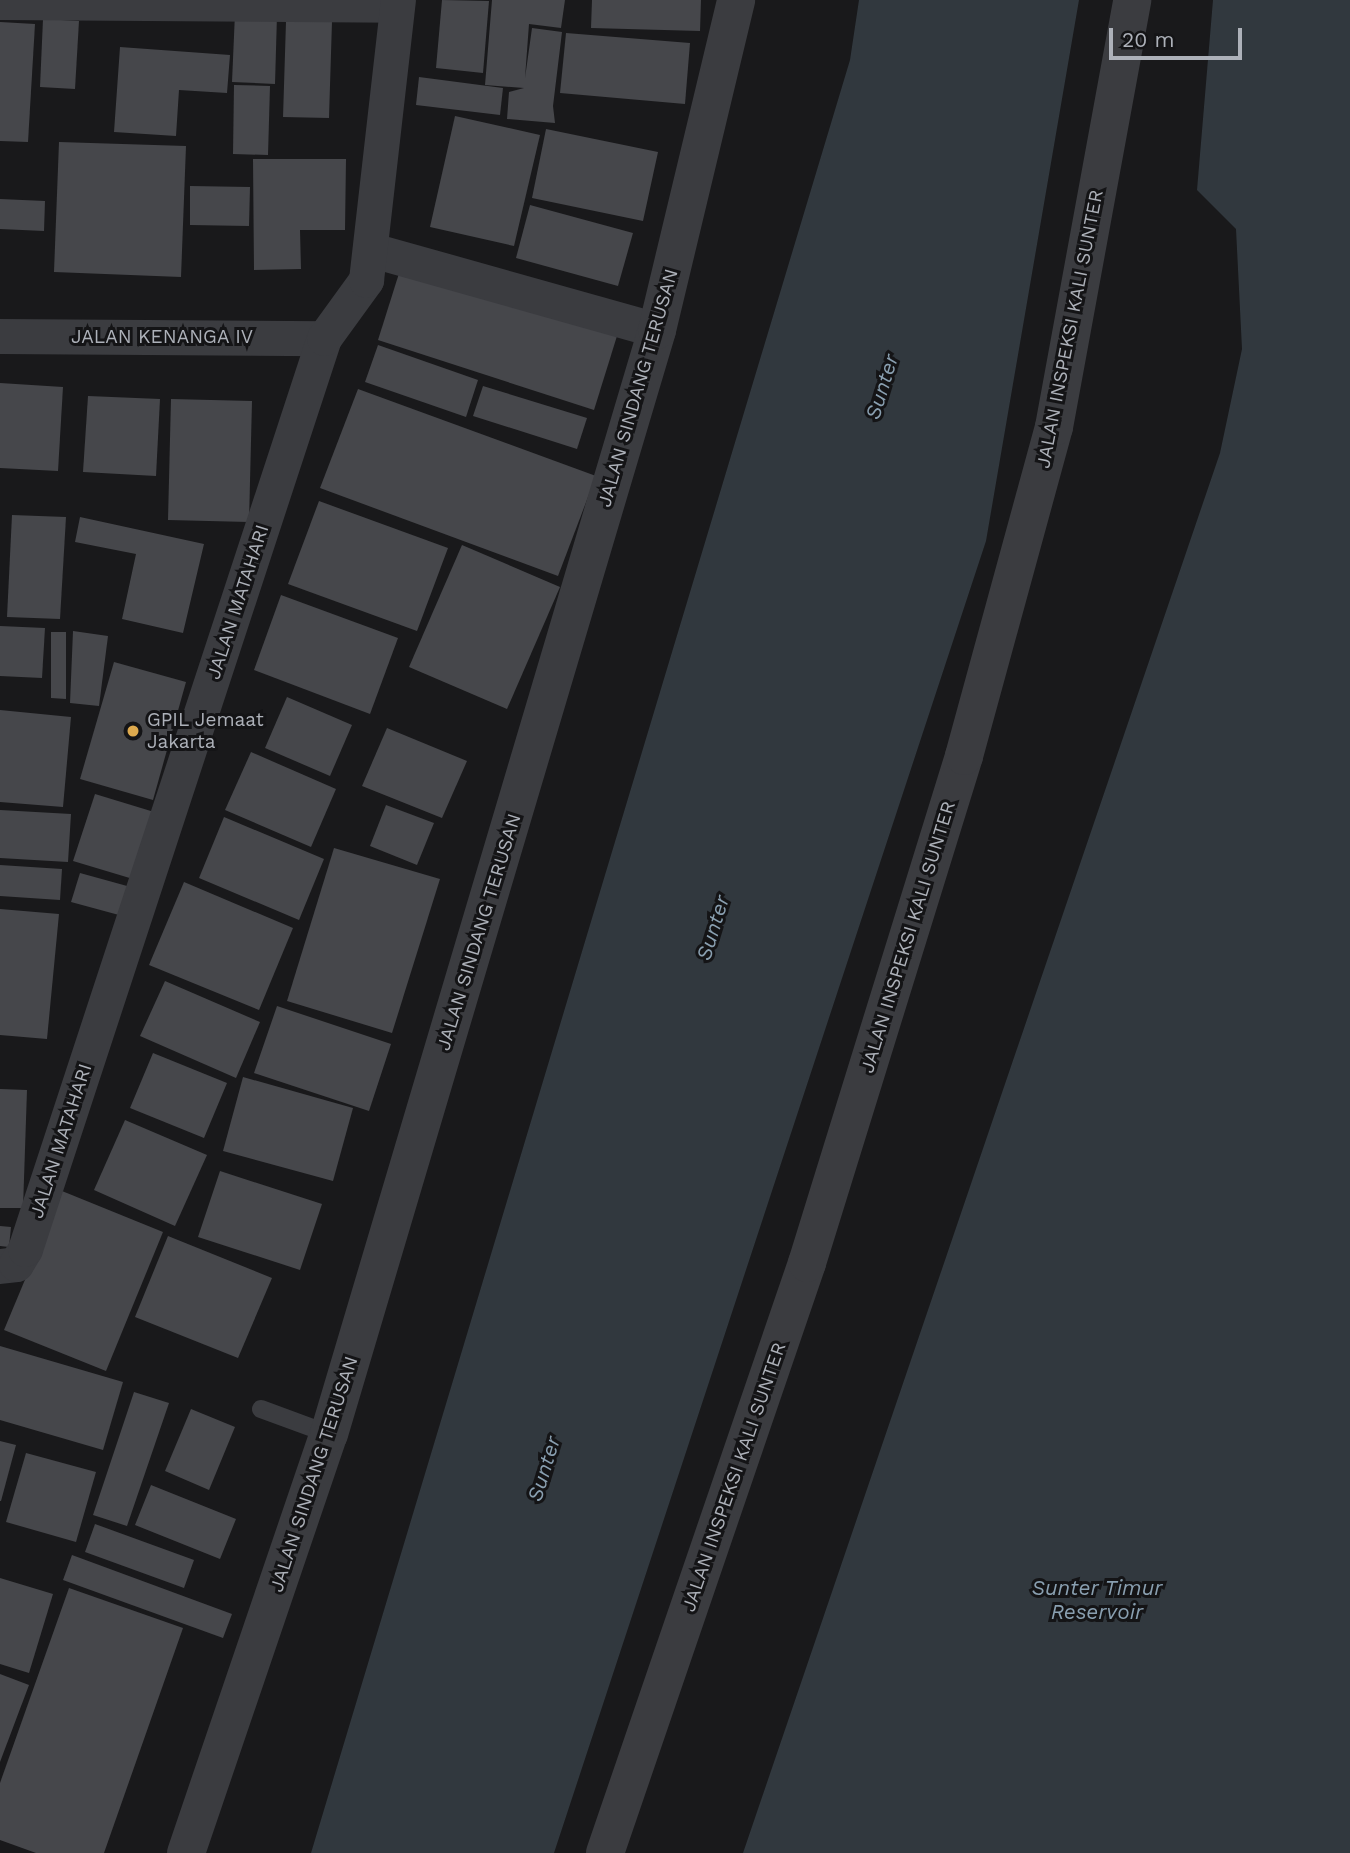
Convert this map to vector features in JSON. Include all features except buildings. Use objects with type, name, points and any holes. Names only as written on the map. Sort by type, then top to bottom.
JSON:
[{"type":"street","name":"JALAN SINDANG TERUSAN","points":[[186,1853],[329,1434],[657,330],[736,0]]},
{"type":"street","name":"JALAN INSPEKSI KALI SUNTER","points":[[605,1853],[807,1263],[964,756],[1054,427],[1132,0]]},
{"type":"street","points":[[0,2],[398,2]]},
{"type":"street","name":"JALAN MATAHARI","points":[[0,1266],[16,1264],[25,1249],[324,338],[366,280],[372,250],[398,2]]},
{"type":"street","points":[[372,250],[657,330]]},
{"type":"street","name":"JALAN KENANGA IV","points":[[0,336],[324,338]]},
{"type":"lane","points":[[261,1409],[329,1434]]},
{"type":"water","name":"Sunter","points":[[859,0],[1079,0],[986,541],[554,1853],[311,1853],[850,60]]},
{"type":"water","name":"Sunter Timur Reservoir","points":[[1213,0],[1350,0],[1350,1853],[743,1853],[1220,453],[1242,349],[1236,229],[1197,190]]},
{"type":"place","name":"GPIL Jemaat Jakarta","points":[[133,731]]}]
